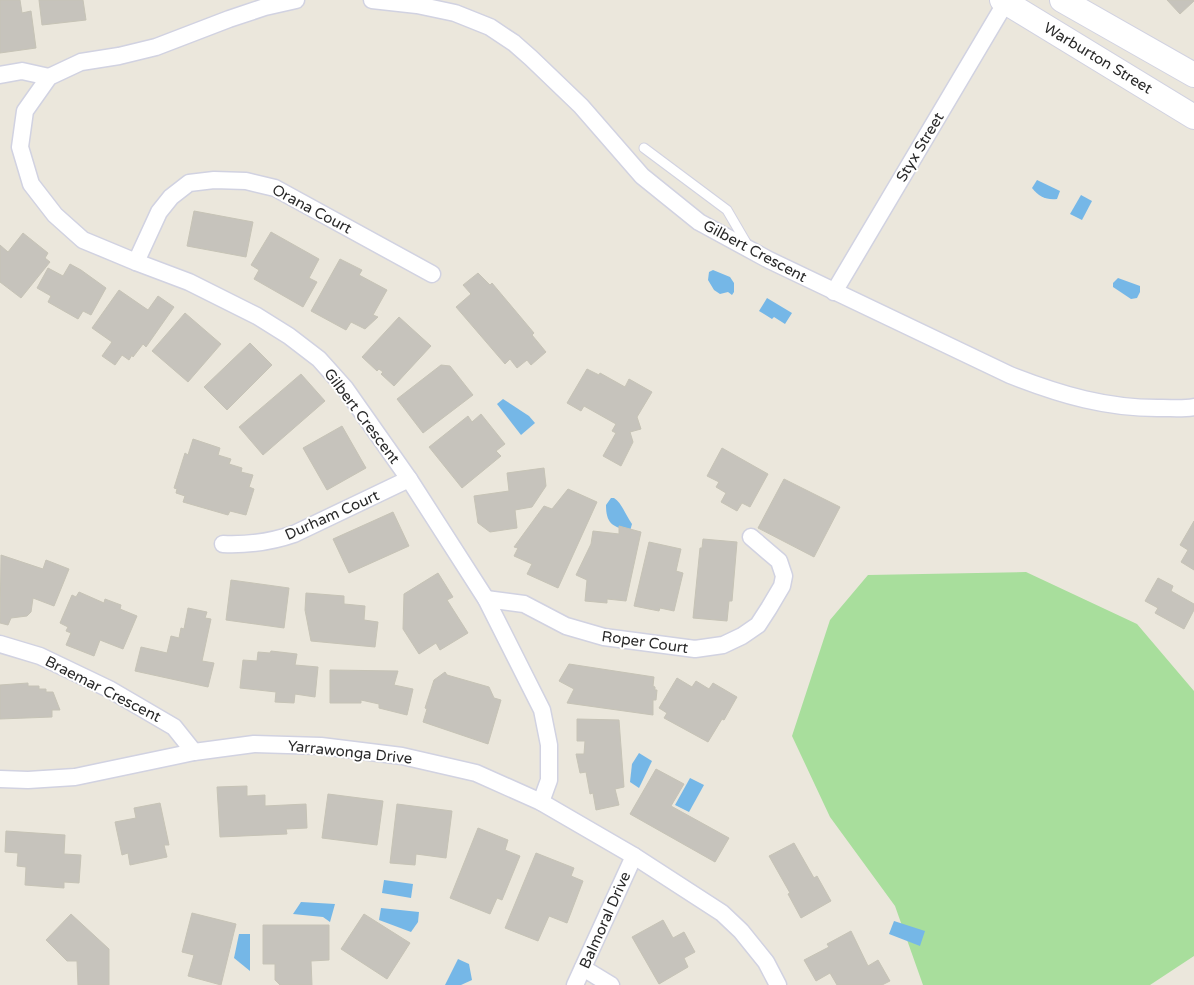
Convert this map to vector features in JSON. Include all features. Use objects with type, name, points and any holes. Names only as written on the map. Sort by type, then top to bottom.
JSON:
[{"type":"main road","name":"Warburton Street","points":[[1062,0],[1194,75]]},
{"type":"main road","name":"Warburton Street","points":[[1004,1],[1194,117]]},
{"type":"street","name":"Gilbert Crescent","points":[[296,0],[238,16],[156,47],[82,62],[49,78],[26,110],[20,147],[31,184],[56,215],[83,240],[190,282],[224,297],[257,316],[319,359],[350,395],[409,479],[486,599],[542,710],[549,744],[549,780],[541,802]]},
{"type":"street","name":"Gilbert Crescent","points":[[372,0],[417,5],[455,13],[490,27],[514,43],[581,106],[642,176],[699,222],[834,292],[1010,375],[1044,388],[1107,406],[1150,409],[1194,407]]},
{"type":"street","name":"Styx Street","points":[[834,292],[1004,1]]},
{"type":"street","points":[[0,74],[22,71],[49,78]]},
{"type":"street","name":"Orana Court","points":[[136,262],[160,212],[171,196],[189,183],[214,180],[246,180],[274,188],[432,274]]},
{"type":"street","name":"Durham Court","points":[[223,544],[278,540],[409,479]]},
{"type":"street","name":"Roper Court","points":[[486,599],[524,604],[566,626],[604,637],[695,649],[723,645],[742,636],[758,625],[778,594],[784,576],[779,561],[752,537]]},
{"type":"street","name":"Braemar Crescent","points":[[0,644],[40,656],[109,689],[174,727],[194,752]]},
{"type":"street","name":"Yarrawonga Drive","points":[[0,779],[28,780],[75,777],[194,752],[254,744],[321,746],[402,756],[476,773],[541,802],[634,856],[722,913],[741,931],[766,962],[778,985]]},
{"type":"street","name":"Balmoral Drive","points":[[575,985],[634,856]]},
{"type":"street","points":[[583,968],[610,985]]},
{"type":"lane","points":[[644,148],[727,210],[750,250]]},
{"type":"green space","points":[[1026,572],[1137,624],[1194,691],[1194,956],[1150,985],[923,985],[895,906],[830,817],[792,736],[830,620],[868,575]]},
{"type":"water","points":[[1037,180],[1060,191],[1057,199],[1049,199],[1037,194],[1032,188]]},
{"type":"water","points":[[1081,195],[1092,201],[1082,220],[1070,214]]},
{"type":"water","points":[[713,270],[730,277],[734,283],[732,295],[728,292],[720,294],[714,290],[708,280],[709,272]]},
{"type":"water","points":[[1118,278],[1140,286],[1137,298],[1131,299],[1113,287],[1113,283]]},
{"type":"water","points":[[767,298],[792,313],[785,324],[759,311]]},
{"type":"water","points":[[503,399],[529,416],[535,423],[521,435],[497,404]]},
{"type":"water","points":[[611,498],[614,498],[619,503],[632,524],[630,531],[619,528],[609,521],[606,505]]},
{"type":"water","points":[[639,753],[652,761],[639,788],[630,782],[632,764]]},
{"type":"water","points":[[690,778],[704,785],[689,812],[675,805]]},
{"type":"water","points":[[384,880],[413,884],[411,898],[382,893]]},
{"type":"water","points":[[301,902],[335,904],[330,922],[323,917],[293,914]]},
{"type":"water","points":[[381,908],[419,912],[418,922],[411,932],[379,920]]},
{"type":"water","points":[[894,921],[925,931],[920,946],[889,934]]},
{"type":"water","points":[[239,934],[250,934],[250,971],[234,958]]},
{"type":"water","points":[[458,959],[469,964],[472,980],[461,985],[445,985]]},
{"type":"building","points":[[0,0],[20,0],[22,13],[31,11],[36,48],[0,53]]},
{"type":"building","points":[[39,0],[83,0],[86,20],[42,25]]},
{"type":"building","points":[[1167,0],[1194,0],[1194,1],[1180,14]]},
{"type":"building","points":[[194,211],[253,222],[246,257],[187,246]]},
{"type":"building","points":[[271,232],[319,259],[309,278],[317,282],[303,307],[254,279],[259,270],[251,265]]},
{"type":"building","points":[[23,233],[48,253],[45,258],[50,262],[21,298],[0,282],[0,245],[8,252]]},
{"type":"building","points":[[340,259],[362,270],[359,275],[387,290],[373,315],[378,317],[365,329],[351,322],[346,330],[311,311]]},
{"type":"building","points":[[70,264],[106,288],[91,315],[83,311],[78,319],[48,302],[51,296],[37,288],[48,268],[63,276]]},
{"type":"building","points":[[478,273],[490,285],[492,283],[534,333],[532,335],[546,352],[531,365],[527,360],[517,368],[510,359],[505,364],[456,307],[471,294],[463,285]]},
{"type":"building","points":[[119,290],[148,310],[158,296],[174,307],[146,347],[143,344],[129,360],[122,355],[115,365],[102,356],[112,342],[92,328]]},
{"type":"building","points":[[185,313],[221,344],[188,382],[152,351]]},
{"type":"building","points":[[399,317],[431,346],[394,386],[381,374],[383,372],[379,369],[377,371],[362,357]]},
{"type":"building","points":[[250,343],[272,365],[227,410],[204,387]]},
{"type":"building","points":[[441,365],[450,366],[473,395],[423,433],[397,399]]},
{"type":"building","points":[[587,369],[599,375],[600,373],[625,387],[629,379],[652,392],[637,417],[641,429],[630,432],[633,442],[621,466],[603,456],[616,433],[612,431],[616,424],[584,406],[581,411],[567,403]]},
{"type":"building","points":[[301,374],[325,401],[263,455],[239,427]]},
{"type":"building","points":[[481,414],[505,444],[496,451],[501,456],[462,488],[429,447],[468,416],[472,422]]},
{"type":"building","points":[[342,426],[366,468],[327,490],[303,448]]},
{"type":"building","points":[[193,439],[220,448],[218,455],[231,459],[229,464],[242,468],[241,472],[253,475],[249,487],[254,489],[246,515],[230,511],[228,515],[183,502],[185,496],[176,493],[177,489],[174,488],[185,453],[188,455]]},
{"type":"building","points":[[722,448],[768,474],[750,507],[742,503],[737,511],[721,502],[726,493],[716,487],[719,482],[707,476]]},
{"type":"building","points":[[544,468],[546,486],[532,507],[515,510],[517,528],[490,532],[478,523],[474,496],[509,491],[507,473]]},
{"type":"building","points":[[784,479],[840,507],[814,557],[758,528]]},
{"type":"building","points":[[568,489],[597,502],[558,588],[527,574],[532,564],[514,556],[518,548],[514,547],[544,506],[552,509]]},
{"type":"building","points":[[393,512],[409,546],[349,573],[333,539]]},
{"type":"building","points":[[1194,521],[1194,570],[1181,562],[1188,550],[1180,545]]},
{"type":"building","points":[[619,526],[641,532],[626,601],[607,599],[607,603],[585,601],[587,580],[576,575],[591,544],[593,531],[619,534]]},
{"type":"building","points":[[703,539],[737,542],[732,601],[729,601],[727,621],[693,618],[700,548],[702,548]]},
{"type":"building","points":[[649,542],[681,549],[676,571],[683,573],[674,611],[660,608],[659,611],[634,606]]},
{"type":"building","points":[[1,555],[43,569],[46,560],[69,569],[54,606],[33,598],[31,612],[27,616],[11,618],[8,625],[0,623]]},
{"type":"building","points":[[438,573],[453,597],[447,600],[468,633],[440,650],[436,643],[419,654],[403,629],[404,594]]},
{"type":"building","points":[[1158,578],[1173,586],[1171,591],[1194,604],[1194,610],[1184,629],[1155,613],[1158,608],[1145,601]]},
{"type":"building","points":[[231,580],[289,588],[284,628],[226,620]]},
{"type":"building","points":[[79,592],[104,603],[105,599],[121,605],[120,609],[137,616],[123,649],[100,640],[94,656],[66,645],[71,633],[66,631],[68,627],[60,623],[72,595],[76,597]]},
{"type":"building","points":[[306,593],[344,596],[344,604],[365,606],[364,620],[378,622],[375,647],[311,641],[305,610]]},
{"type":"building","points":[[188,608],[207,612],[205,618],[211,619],[202,661],[214,663],[208,687],[135,671],[141,647],[167,653],[171,636],[179,638],[181,628],[184,629]]},
{"type":"building","points":[[271,651],[297,654],[295,665],[318,667],[315,697],[295,694],[294,703],[275,702],[276,692],[240,688],[243,660],[257,661],[258,652],[270,653]]},
{"type":"building","points":[[569,664],[654,677],[653,686],[657,690],[656,700],[653,700],[653,715],[567,703],[574,689],[559,681]]},
{"type":"building","points":[[330,670],[398,671],[394,685],[413,689],[407,715],[379,708],[379,704],[361,700],[361,703],[330,703]]},
{"type":"building","points":[[445,672],[447,675],[489,687],[494,698],[501,700],[488,744],[423,722],[427,709],[425,708],[434,680]]},
{"type":"building","points":[[677,678],[692,687],[696,681],[709,689],[713,683],[737,697],[724,720],[722,719],[708,742],[664,718],[667,713],[659,708]]},
{"type":"building","points":[[28,683],[28,686],[39,686],[39,689],[46,689],[46,692],[53,692],[60,710],[52,710],[52,717],[0,719],[0,685]]},
{"type":"building","points":[[577,719],[619,720],[624,787],[615,789],[619,805],[596,810],[593,793],[590,794],[586,772],[580,773],[576,754],[584,754],[585,741],[577,741]]},
{"type":"building","points":[[656,769],[684,784],[671,806],[729,838],[715,862],[630,814]]},
{"type":"building","points":[[247,786],[247,796],[265,795],[265,806],[306,804],[307,828],[286,829],[287,834],[220,837],[217,787]]},
{"type":"building","points":[[328,794],[383,801],[377,845],[322,838]]},
{"type":"building","points":[[160,803],[169,845],[164,845],[167,857],[130,865],[128,853],[122,855],[115,822],[136,818],[134,808]]},
{"type":"building","points":[[397,804],[452,811],[446,858],[416,854],[415,865],[390,863]]},
{"type":"building","points":[[478,828],[508,840],[505,850],[520,856],[502,900],[497,898],[490,914],[450,898]]},
{"type":"building","points":[[6,831],[65,835],[64,854],[81,855],[79,883],[64,882],[64,888],[25,885],[26,867],[17,866],[18,853],[5,852]]},
{"type":"building","points":[[794,843],[814,878],[817,876],[831,901],[801,918],[788,894],[790,893],[769,856]]},
{"type":"building","points":[[536,853],[574,868],[571,876],[583,881],[567,923],[549,916],[538,941],[505,928]]},
{"type":"building","points":[[192,913],[236,924],[221,985],[188,976],[194,955],[182,952]]},
{"type":"building","points":[[71,914],[109,949],[109,985],[78,985],[77,961],[67,961],[46,940]]},
{"type":"building","points":[[364,914],[410,943],[387,979],[341,949]]},
{"type":"building","points":[[663,920],[673,938],[684,932],[695,952],[684,958],[688,967],[659,984],[632,937]]},
{"type":"building","points":[[263,925],[329,925],[329,960],[311,961],[312,985],[280,985],[275,980],[275,964],[263,964]]},
{"type":"building","points":[[851,931],[868,966],[878,960],[890,981],[882,985],[837,985],[830,973],[816,981],[804,960],[829,947],[827,944]]}]
